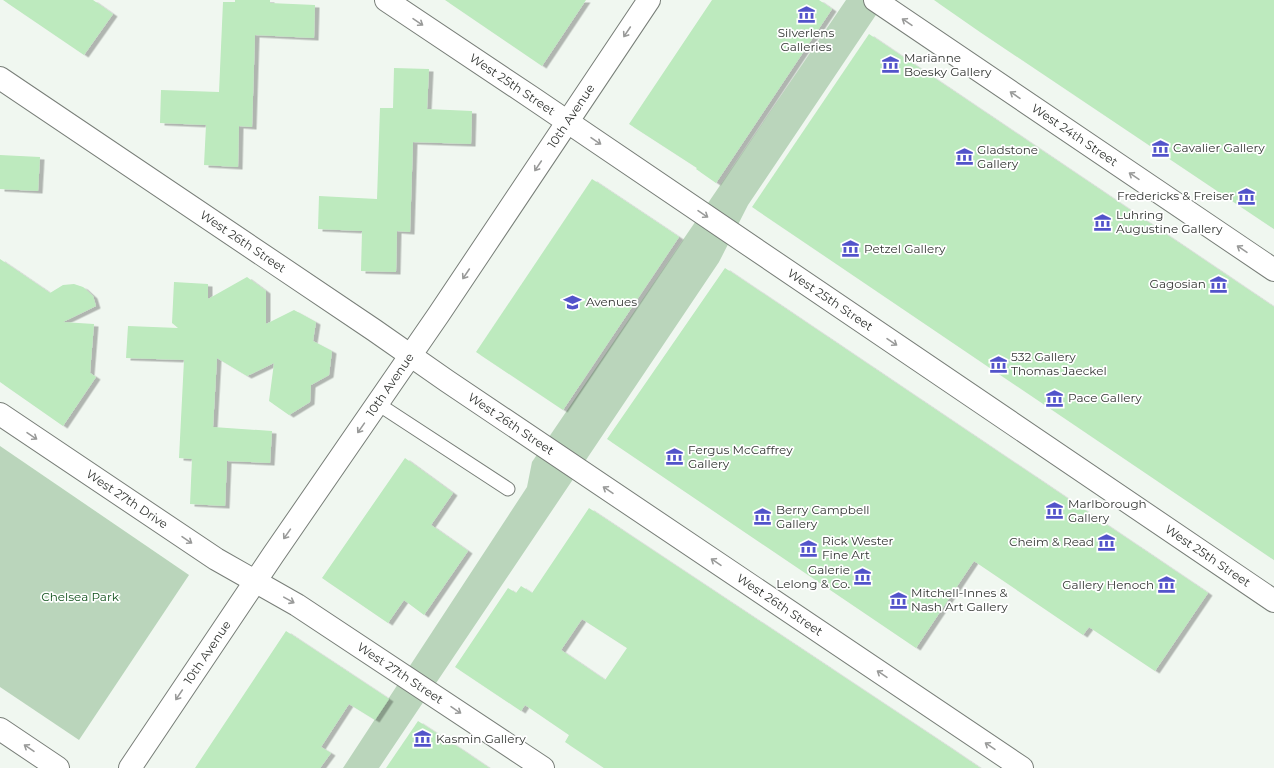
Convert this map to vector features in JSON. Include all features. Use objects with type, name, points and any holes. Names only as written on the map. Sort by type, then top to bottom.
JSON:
[{"type":"street","name":"West 25th Street","points":[[386,0],[1274,601]]},
{"type":"street","name":"10th Avenue","points":[[130,768],[255,582],[378,404],[649,0]]},
{"type":"street","name":"West 24th Street","points":[[875,0],[1274,270]]},
{"type":"street","name":"West 26th Street","points":[[0,78],[1022,768]]},
{"type":"street","name":"West 27th Drive","points":[[0,414],[216,559],[255,582]]},
{"type":"street","name":"West 27th Street","points":[[255,582],[297,605],[542,768]]},
{"type":"street","points":[[0,729],[58,768]]},
{"type":"lane","points":[[378,404],[508,489]]},
{"type":"green space","points":[[846,0],[886,0],[748,205],[719,262],[379,768],[343,768],[527,487],[532,462]]},
{"type":"green space","name":"Chelsea Park","points":[[0,446],[189,575],[79,740],[0,687]]},
{"type":"building","points":[[3,0],[93,0],[113,14],[84,55]]},
{"type":"building","points":[[235,0],[270,0],[270,3],[315,5],[314,38],[255,35],[252,127],[239,126],[238,167],[204,165],[206,125],[160,123],[161,90],[219,92],[223,2],[235,2]]},
{"type":"building","points":[[445,0],[586,0],[542,66]]},
{"type":"building","points":[[712,0],[819,0],[832,9],[716,183],[696,169],[697,168],[629,124]]},
{"type":"building","points":[[934,0],[1274,0],[1274,229],[980,32]]},
{"type":"building","points":[[869,34],[1274,307],[1274,560],[752,207]]},
{"type":"building","points":[[394,68],[429,69],[427,109],[472,111],[471,144],[413,142],[410,232],[397,231],[396,272],[361,271],[362,231],[318,229],[319,196],[377,199],[380,108],[393,108]]},
{"type":"building","points":[[0,155],[40,157],[38,191],[0,189]]},
{"type":"building","name":"Avenues","points":[[592,179],[679,237],[563,410],[476,352]]},
{"type":"building","points":[[0,259],[50,293],[63,285],[74,284],[83,287],[93,296],[96,306],[63,322],[94,324],[90,373],[96,377],[63,426],[0,382]]},
{"type":"building","points":[[725,268],[1208,593],[1155,671],[1089,627],[1083,635],[974,561],[916,648],[607,439]]},
{"type":"building","points":[[247,277],[266,291],[266,324],[294,310],[316,322],[313,341],[332,351],[329,375],[311,385],[310,402],[289,415],[269,401],[274,363],[247,376],[217,358],[213,427],[272,431],[270,463],[227,461],[225,506],[190,504],[192,459],[179,458],[184,360],[126,358],[128,326],[178,328],[172,323],[174,282],[208,284],[208,299]]},
{"type":"building","points":[[405,458],[453,493],[431,525],[468,551],[424,615],[404,600],[388,623],[322,578]]},
{"type":"building","points":[[589,508],[980,768],[604,768],[565,742],[569,735],[525,705],[521,711],[455,667],[508,588],[516,593],[521,586],[532,593]],"holes":[[[582,619],[627,648],[605,680],[561,650]]]},
{"type":"building","points":[[286,631],[389,699],[375,720],[349,704],[321,747],[331,753],[320,768],[195,768]]},
{"type":"building","points":[[418,721],[461,749],[489,768],[386,768]]},
{"type":"place","name":"Silverlens Galleries","points":[[806,14]]},
{"type":"place","name":"Marianne Boesky Gallery","points":[[891,65]]},
{"type":"place","name":"Cavalier Gallery","points":[[1160,148]]},
{"type":"place","name":"Gladstone Gallery","points":[[964,157]]},
{"type":"place","name":"Fredericks & Freiser","points":[[1247,196]]},
{"type":"place","name":"Luhring Augustine Gallery","points":[[1103,222]]},
{"type":"place","name":"Petzel Gallery","points":[[851,249]]},
{"type":"place","name":"Gagosian","points":[[1219,284]]},
{"type":"place","name":"Avenues","points":[[573,302]]},
{"type":"place","name":"532 Gallery Thomas Jaeckel","points":[[998,364]]},
{"type":"place","name":"Pace Gallery","points":[[1055,398]]},
{"type":"place","name":"Fergus McCaffrey Gallery","points":[[675,457]]},
{"type":"place","name":"Marlborough Gallery","points":[[1055,511]]},
{"type":"place","name":"Berry Campbell Gallery","points":[[763,517]]},
{"type":"place","name":"Cheim & Read","points":[[1107,542]]},
{"type":"place","name":"Rick Wester Fine Art","points":[[809,548]]},
{"type":"place","name":"Galerie Lelong & Co.","points":[[863,577]]},
{"type":"place","name":"Gallery Henoch","points":[[1167,585]]},
{"type":"place","name":"Mitchell-Innes & Nash Art Gallery","points":[[898,600]]},
{"type":"place","name":"Kasmin Gallery","points":[[423,739]]}]
